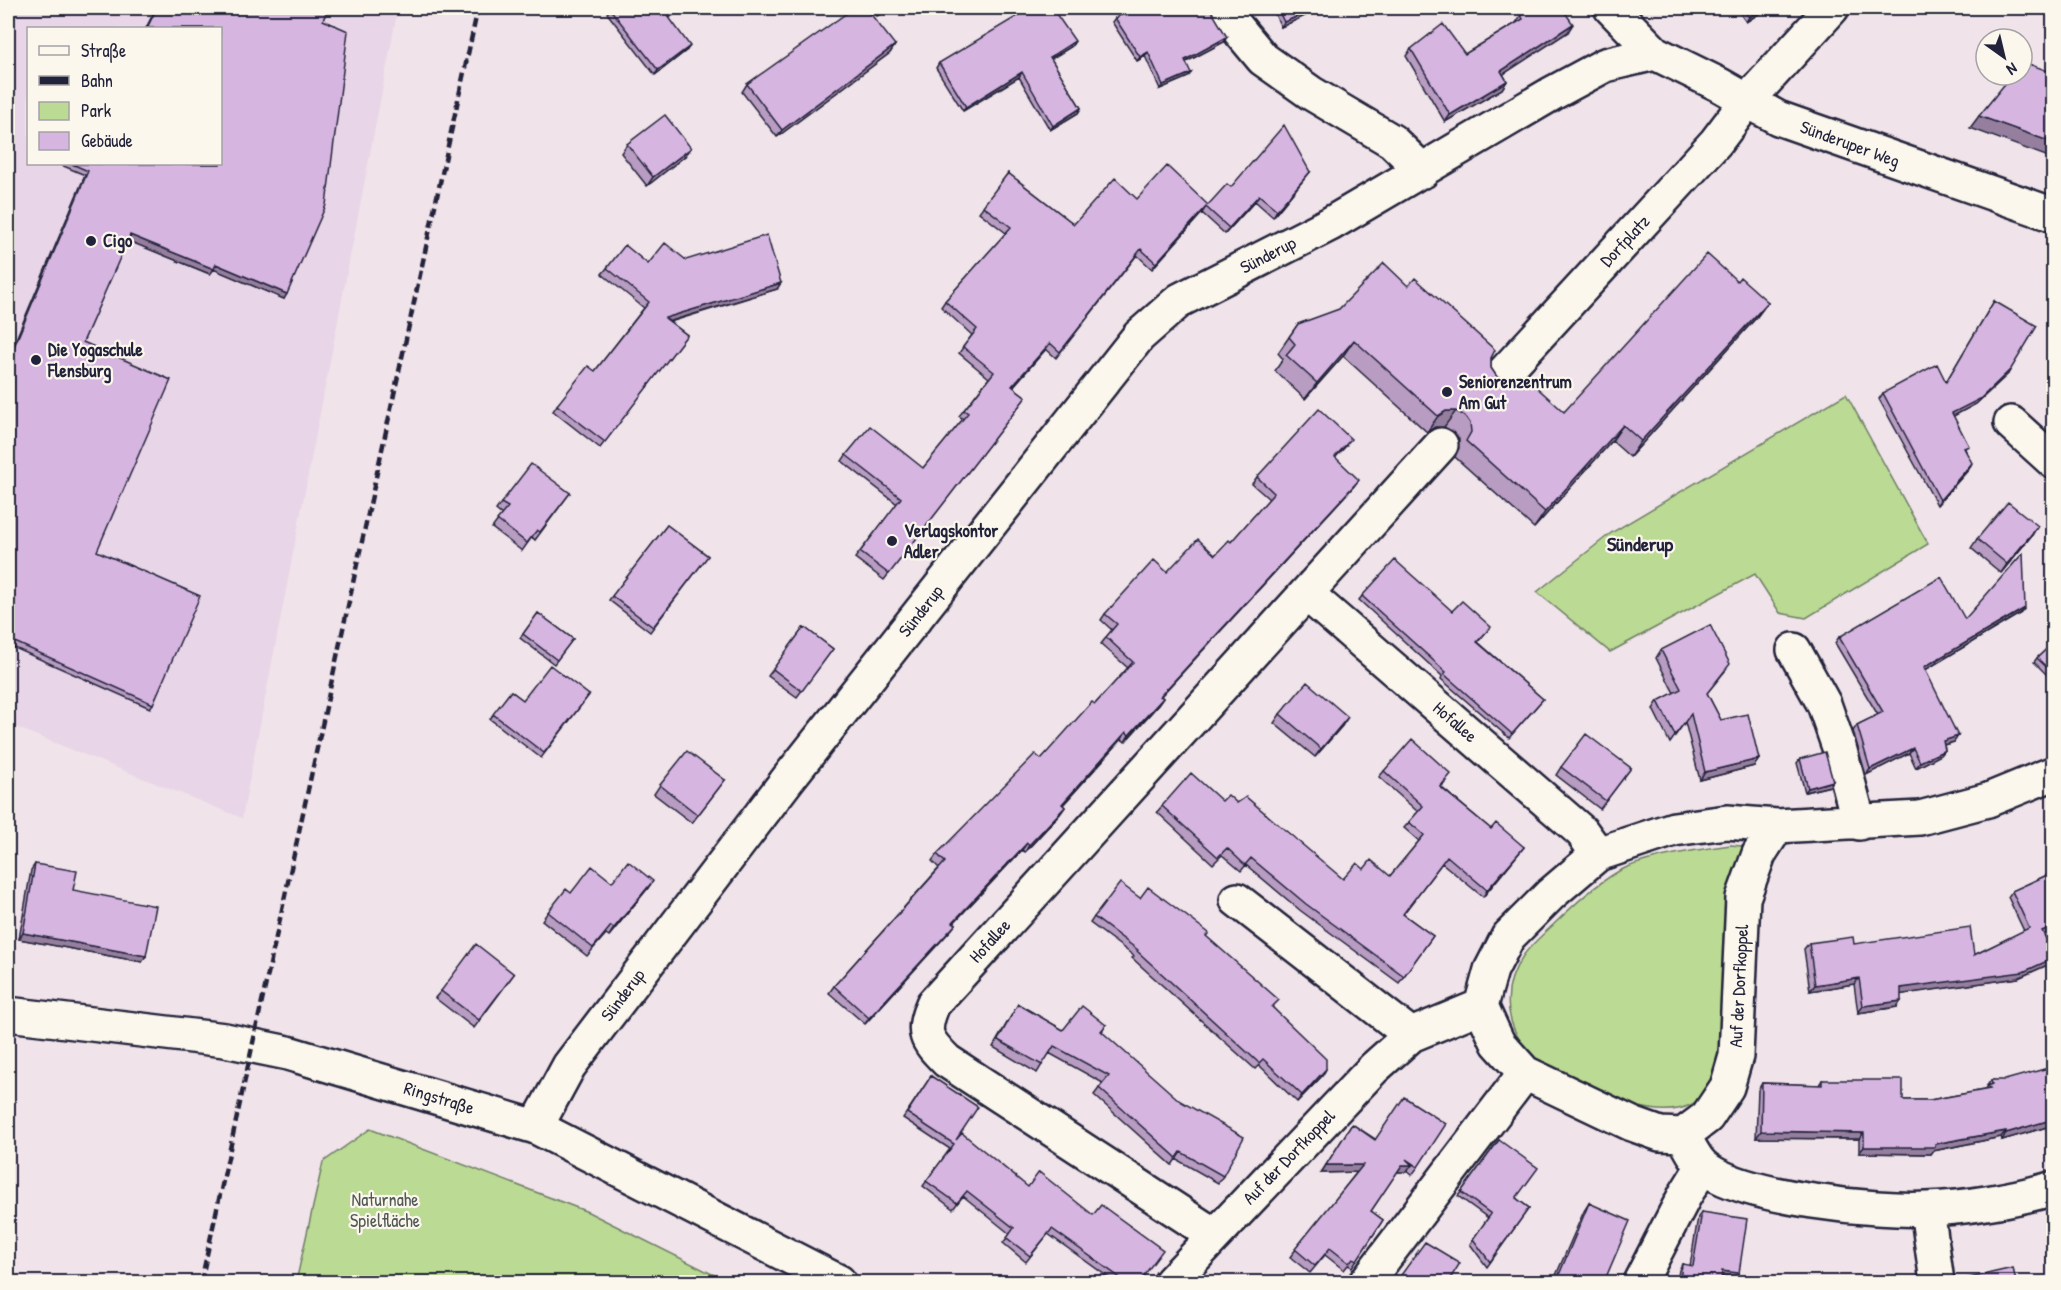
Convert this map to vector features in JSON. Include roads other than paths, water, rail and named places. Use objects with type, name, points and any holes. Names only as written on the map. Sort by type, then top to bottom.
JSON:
[{"type":"street","points":[[1225,8],[1233,23],[1263,59],[1311,93],[1392,141],[1423,171]]},
{"type":"street","points":[[1611,8],[1655,53]]},
{"type":"street","name":"Dorfplatz","points":[[1498,379],[1716,142],[1747,101],[1832,8]]},
{"type":"street","name":"Sünderup","points":[[536,1127],[569,1066],[788,778],[1139,336],[1180,300],[1330,224],[1553,93],[1605,65],[1655,53]]},
{"type":"street","name":"Sünderuper Weg","points":[[1655,53],[1778,118],[2054,215]]},
{"type":"street","points":[[2011,423],[2054,462]]},
{"type":"street","name":"Hofallee","points":[[1214,1235],[947,1061],[930,1044],[924,1026],[933,1004],[1441,445]]},
{"type":"street","name":"Hofallee","points":[[1307,594],[1582,832],[1599,854]]},
{"type":"street","points":[[1794,650],[1824,704],[1839,747],[1859,822]]},
{"type":"street","points":[[2054,772],[1988,800],[1920,818],[1777,826],[1727,822],[1674,829],[1599,854],[1551,894],[1508,937],[1491,970],[1481,1006],[1498,1042],[1525,1073],[1632,1124],[1660,1134],[1683,1135],[1703,1166],[1730,1180],[1767,1192],[1868,1208],[1927,1209],[2032,1194],[2054,1188]]},
{"type":"street","name":"Auf der Dorfkoppel","points":[[1683,1135],[1707,1117],[1727,1087],[1736,1056],[1743,898],[1759,854],[1777,826]]},
{"type":"street","points":[[1237,900],[1411,1035]]},
{"type":"street","name":"Auf der Dorfkoppel","points":[[1171,1282],[1374,1068],[1411,1035],[1481,1006]]},
{"type":"street","name":"Ringstraße","points":[[8,1014],[225,1040],[288,1053],[536,1127],[838,1282]]},
{"type":"street","points":[[1366,1282],[1525,1073]]},
{"type":"street","points":[[1640,1282],[1703,1166]]},
{"type":"street","points":[[1927,1209],[1937,1282]]},
{"type":"railway","points":[[201,1282],[478,8]]},
{"type":"place","name":"Cigo","points":[[91,241]]},
{"type":"place","name":"Die Yogaschule Flensburg","points":[[36,360]]},
{"type":"place","name":"Seniorenzentrum Am Gut","points":[[1447,392]]},
{"type":"place","name":"Verlagskontor Adler","points":[[892,541]]},
{"type":"district","name":"Sünderup","points":[[1640,544]]},
{"type":"park label","name":"Naturnahe Spielfläche","points":[[385,1210]]}]
